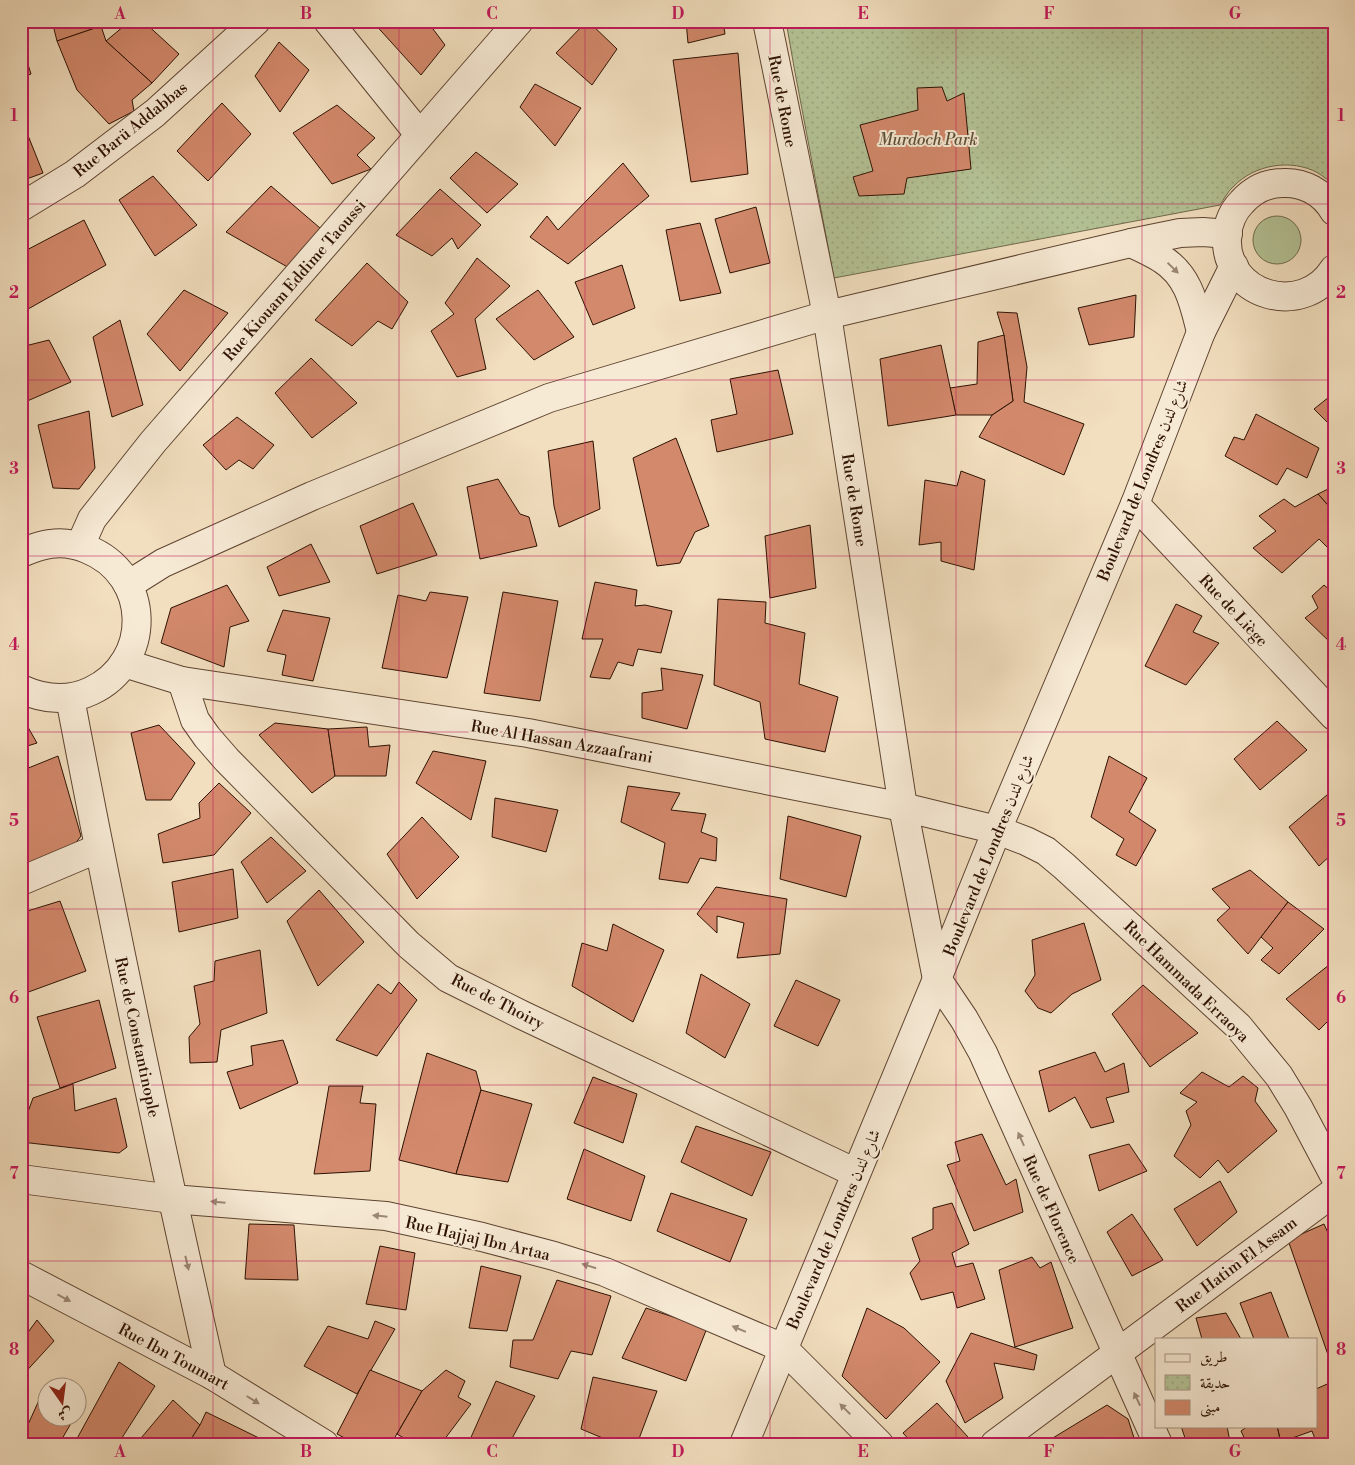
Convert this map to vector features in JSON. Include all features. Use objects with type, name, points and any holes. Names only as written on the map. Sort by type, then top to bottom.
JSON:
[{"type":"street","name":"Rue Barü Addabbas","points":[[21,207],[75,174],[155,113],[256,21]]},
{"type":"street","points":[[328,21],[419,134]]},
{"type":"street","name":"Rue Kiouam Eddime Taoussi","points":[[80,546],[92,519],[153,442],[518,21]]},
{"type":"street","name":"Rue de Rome","points":[[767,21],[827,315],[903,807],[937,979]]},
{"type":"street","points":[[1333,208],[1320,195],[1307,187],[1292,183],[1270,184],[1250,194],[1239,205],[1231,218],[1228,250],[1234,266],[1244,280],[1258,291],[1272,296],[1288,297],[1316,288],[1328,278],[1334,269]]},
{"type":"street","points":[[128,585],[164,563],[303,500],[549,398],[827,315],[1180,233],[1228,234]]},
{"type":"street","points":[[1132,243],[1164,260],[1176,270],[1192,297],[1201,332]]},
{"type":"street","name":"Boulevard de Londres شارع لندن","points":[[744,1444],[997,830],[1135,504],[1201,332],[1234,266]]},
{"type":"street","name":"Rue de Liège","points":[[1135,504],[1334,716]]},
{"type":"street","points":[[21,553],[37,546],[51,543],[80,546],[94,552],[108,560],[120,572],[134,600],[137,616],[136,633],[132,648],[114,676],[101,686],[86,694],[70,698],[44,697],[21,689]]},
{"type":"street","name":"Rue Al Hassan Azzaafrani","points":[[124,663],[182,681],[528,733],[903,807],[997,830]]},
{"type":"street","name":"Rue de Thoiry","points":[[182,681],[195,720],[206,737],[409,945],[448,978],[856,1174]]},
{"type":"street","name":"Rue de Constantinople","points":[[70,698],[99,848],[172,1198],[212,1375]]},
{"type":"street","name":"Rue Hammada Erraoya","points":[[997,830],[1046,851],[1238,1026],[1279,1076],[1298,1107],[1334,1175]]},
{"type":"street","points":[[21,881],[99,848]]},
{"type":"street","name":"Rue de Florence","points":[[937,979],[964,1019],[983,1053],[1158,1444]]},
{"type":"street","name":"Rue Hajjaj Ibn Artaa","points":[[21,1179],[172,1198],[386,1216],[482,1237],[606,1272],[783,1348],[880,1444]]},
{"type":"street","name":"Rue Hatim El Assam","points":[[994,1444],[1334,1192]]},
{"type":"street","name":"Rue Ibn Toumart","points":[[21,1275],[212,1375],[324,1444]]},
{"type":"green space","name":"Murdoch Park","points":[[786,21],[1334,21],[1334,183],[1307,168],[1285,165],[1273,166],[1252,173],[1242,179],[1230,190],[1220,205],[834,278]]},
{"type":"green space","points":[[1277,216],[1286,218],[1294,223],[1299,231],[1301,240],[1299,249],[1294,257],[1286,262],[1277,264],[1268,262],[1260,257],[1255,249],[1253,240],[1255,231],[1260,223],[1268,218]]},
{"type":"building","points":[[52,21],[104,21],[101,26],[57,41]]},
{"type":"building","points":[[130,21],[143,21],[179,54],[152,83],[106,41]]},
{"type":"building","points":[[189,21],[205,21],[192,28]]},
{"type":"building","points":[[372,21],[427,21],[445,45],[421,75]]},
{"type":"building","points":[[587,21],[617,49],[592,85],[556,53]]},
{"type":"building","points":[[686,21],[723,21],[725,34],[688,43]]},
{"type":"building","points":[[101,26],[106,41],[152,83],[132,100],[134,111],[109,124],[77,90],[57,41]]},
{"type":"building","points":[[21,42],[31,74],[21,78]]},
{"type":"building","points":[[279,42],[309,70],[280,112],[255,76]]},
{"type":"building","points":[[738,53],[748,174],[691,182],[673,60]]},
{"type":"building","points":[[535,84],[581,108],[555,146],[520,107]]},
{"type":"building","points":[[942,87],[947,101],[964,93],[971,169],[907,178],[904,194],[859,196],[853,177],[873,171],[860,125],[918,110],[917,88]]},
{"type":"building","points":[[222,103],[251,134],[208,181],[177,151]]},
{"type":"building","points":[[337,105],[375,138],[357,155],[371,169],[332,184],[293,133]]},
{"type":"building","points":[[21,118],[43,173],[21,181]]},
{"type":"building","points":[[476,152],[518,184],[487,213],[450,178]]},
{"type":"building","points":[[623,163],[649,196],[568,264],[530,237],[547,216],[558,230]]},
{"type":"building","points":[[153,176],[197,225],[155,256],[119,200]]},
{"type":"building","points":[[271,186],[320,228],[291,269],[226,232]]},
{"type":"building","points":[[440,189],[481,225],[458,249],[452,238],[432,256],[396,235]]},
{"type":"building","points":[[756,207],[770,263],[730,273],[715,219]]},
{"type":"building","points":[[84,220],[106,265],[21,313],[21,253]]},
{"type":"building","points":[[700,223],[721,293],[680,301],[666,230]]},
{"type":"building","points":[[477,258],[510,286],[475,319],[486,369],[457,377],[431,331],[454,314],[445,303]]},
{"type":"building","points":[[367,263],[408,302],[392,329],[378,321],[352,346],[315,320]]},
{"type":"building","points":[[622,265],[635,308],[593,325],[575,282]]},
{"type":"building","points":[[184,290],[228,313],[180,371],[147,334]]},
{"type":"building","points":[[538,290],[574,337],[534,360],[496,319]]},
{"type":"building","points":[[1136,295],[1134,337],[1089,345],[1078,308]]},
{"type":"building","points":[[997,312],[1017,313],[1027,367],[1024,402],[1084,424],[1064,475],[979,437],[992,415],[1013,401],[1004,335]]},
{"type":"building","points":[[120,320],[143,405],[112,417],[93,337]]},
{"type":"building","points":[[1004,335],[1013,401],[992,415],[956,415],[950,388],[977,384],[978,342]]},
{"type":"building","points":[[49,340],[71,382],[25,402],[21,387],[21,347]]},
{"type":"building","points":[[941,345],[956,415],[888,426],[880,359]]},
{"type":"building","points":[[311,358],[357,403],[312,438],[275,393]]},
{"type":"building","points":[[778,370],[793,434],[717,452],[711,420],[737,414],[730,379]]},
{"type":"building","points":[[1334,393],[1334,429],[1314,409]]},
{"type":"building","points":[[89,411],[95,468],[79,489],[53,488],[38,425]]},
{"type":"building","points":[[1256,414],[1319,448],[1307,478],[1287,468],[1277,485],[1225,456],[1234,437],[1244,440]]},
{"type":"building","points":[[237,417],[274,445],[253,469],[239,460],[226,470],[203,445]]},
{"type":"building","points":[[676,438],[709,526],[695,532],[680,563],[657,566],[633,458]]},
{"type":"building","points":[[593,441],[600,509],[559,527],[554,506],[548,451]]},
{"type":"building","points":[[961,471],[985,480],[974,570],[941,561],[941,542],[919,545],[925,480],[957,486]]},
{"type":"building","points":[[498,479],[520,514],[529,517],[537,546],[480,559],[467,487]]},
{"type":"building","points":[[1334,486],[1334,512],[1318,494]]},
{"type":"building","points":[[1318,494],[1334,512],[1334,541],[1327,547],[1319,539],[1282,573],[1253,548],[1276,531],[1259,516],[1284,499],[1295,507]]},
{"type":"building","points":[[413,503],[437,555],[377,574],[360,526]]},
{"type":"building","points":[[810,525],[816,588],[770,598],[765,536]]},
{"type":"building","points":[[311,544],[330,582],[279,596],[267,567]]},
{"type":"building","points":[[595,582],[637,590],[635,606],[645,605],[672,611],[661,653],[638,649],[633,666],[618,662],[610,679],[590,677],[603,639],[582,639]]},
{"type":"building","points":[[227,585],[249,621],[230,627],[224,667],[161,643],[171,608]]},
{"type":"building","points":[[1324,585],[1332,592],[1334,591],[1334,646],[1305,618],[1318,608],[1312,596]]},
{"type":"building","points":[[430,592],[468,597],[447,678],[382,668],[398,595],[426,601]]},
{"type":"building","points":[[503,592],[558,601],[540,701],[484,693]]},
{"type":"building","points":[[718,599],[766,602],[765,623],[805,633],[799,684],[838,697],[825,752],[765,739],[760,702],[714,685]]},
{"type":"building","points":[[1176,604],[1202,616],[1193,632],[1219,643],[1186,685],[1145,666]]},
{"type":"building","points":[[283,610],[330,618],[313,681],[282,675],[286,655],[267,651]]},
{"type":"building","points":[[661,668],[703,675],[687,729],[642,718],[642,693],[663,690]]},
{"type":"building","points":[[21,715],[37,743],[21,748]]},
{"type":"building","points":[[1277,721],[1307,750],[1260,790],[1234,759]]},
{"type":"building","points":[[275,723],[328,729],[335,776],[312,793],[259,735]]},
{"type":"building","points":[[159,725],[195,763],[171,800],[146,800],[131,733]]},
{"type":"building","points":[[367,727],[369,747],[390,745],[386,776],[335,776],[328,729]]},
{"type":"building","points":[[433,751],[486,761],[471,820],[416,783]]},
{"type":"building","points":[[58,756],[81,836],[65,857],[21,872],[21,771]]},
{"type":"building","points":[[1109,756],[1147,778],[1129,812],[1156,830],[1136,866],[1116,855],[1124,839],[1091,817]]},
{"type":"building","points":[[219,783],[251,813],[214,855],[163,863],[158,834],[200,818],[199,803]]},
{"type":"building","points":[[628,786],[680,793],[671,810],[706,814],[701,832],[717,838],[716,861],[700,858],[688,883],[659,879],[665,843],[621,822]]},
{"type":"building","points":[[1334,789],[1334,852],[1319,866],[1289,827]]},
{"type":"building","points":[[495,798],[558,810],[546,852],[492,837]]},
{"type":"building","points":[[788,816],[861,836],[846,897],[780,879]]},
{"type":"building","points":[[422,817],[459,857],[417,899],[387,854]]},
{"type":"building","points":[[271,837],[306,871],[267,903],[241,862]]},
{"type":"building","points":[[233,869],[238,918],[179,932],[172,882]]},
{"type":"building","points":[[1250,870],[1288,902],[1248,954],[1217,920],[1230,908],[1212,889]]},
{"type":"building","points":[[716,887],[787,899],[780,954],[737,958],[744,923],[717,916],[717,933],[697,914]]},
{"type":"building","points":[[319,890],[364,942],[318,986],[287,921]]},
{"type":"building","points":[[60,901],[86,971],[23,994],[21,986],[21,948],[27,945],[21,913]]},
{"type":"building","points":[[1288,902],[1324,929],[1279,974],[1261,960],[1273,948],[1261,937]]},
{"type":"building","points":[[1084,923],[1101,980],[1072,994],[1051,1013],[1038,1008],[1025,991],[1035,975],[1032,940]]},
{"type":"building","points":[[613,924],[664,950],[633,1022],[572,986],[582,943],[607,951]]},
{"type":"building","points":[[260,950],[267,1013],[221,1030],[217,1062],[190,1063],[189,1037],[200,1024],[194,986],[214,981],[215,961]]},
{"type":"building","points":[[1334,961],[1334,1015],[1319,1030],[1286,999]]},
{"type":"building","points":[[701,974],[750,1004],[725,1058],[686,1033]]},
{"type":"building","points":[[796,980],[840,1000],[818,1046],[774,1026]]},
{"type":"building","points":[[399,982],[417,1000],[377,1056],[336,1040],[378,984],[391,994]]},
{"type":"building","points":[[1143,985],[1198,1033],[1150,1067],[1112,1014]]},
{"type":"building","points":[[99,1000],[116,1068],[60,1088],[37,1017]]},
{"type":"building","points":[[283,1040],[298,1083],[240,1109],[227,1072],[253,1065],[251,1046]]},
{"type":"building","points":[[1095,1052],[1105,1072],[1124,1063],[1129,1092],[1106,1098],[1114,1122],[1091,1128],[1075,1097],[1049,1112],[1039,1071]]},
{"type":"building","points":[[427,1053],[476,1071],[481,1090],[456,1174],[399,1160]]},
{"type":"building","points":[[1202,1072],[1229,1087],[1243,1076],[1258,1088],[1255,1101],[1277,1131],[1228,1173],[1218,1160],[1200,1178],[1174,1156],[1191,1125],[1186,1111],[1197,1102],[1180,1093]]},
{"type":"building","points":[[593,1077],[637,1094],[623,1143],[574,1123]]},
{"type":"building","points":[[73,1084],[75,1111],[116,1098],[127,1147],[119,1153],[21,1142],[21,1131],[33,1098]]},
{"type":"building","points":[[329,1086],[363,1086],[360,1103],[376,1104],[370,1171],[314,1174]]},
{"type":"building","points":[[481,1090],[532,1104],[508,1182],[456,1174]]},
{"type":"building","points":[[696,1126],[771,1152],[752,1196],[681,1162]]},
{"type":"building","points":[[982,1134],[1006,1185],[1016,1179],[1023,1212],[974,1231],[947,1165],[960,1161],[955,1142]]},
{"type":"building","points":[[1129,1144],[1147,1171],[1099,1191],[1089,1155]]},
{"type":"building","points":[[584,1149],[645,1176],[631,1221],[567,1199]]},
{"type":"building","points":[[1220,1181],[1237,1212],[1197,1246],[1174,1209]]},
{"type":"building","points":[[671,1193],[747,1219],[730,1262],[657,1231]]},
{"type":"building","points":[[952,1203],[969,1244],[952,1253],[956,1267],[973,1263],[985,1299],[957,1308],[953,1292],[921,1300],[910,1273],[920,1261],[912,1238],[933,1229],[933,1208]]},
{"type":"building","points":[[1132,1214],[1163,1260],[1132,1276],[1107,1232]]},
{"type":"building","points":[[249,1224],[294,1225],[298,1280],[245,1279]]},
{"type":"building","points":[[1324,1224],[1334,1246],[1334,1372],[1288,1240]]},
{"type":"building","points":[[380,1246],[415,1253],[406,1310],[366,1304]]},
{"type":"building","points":[[1032,1257],[1040,1268],[1051,1262],[1073,1328],[1015,1347],[999,1270]]},
{"type":"building","points":[[481,1266],[521,1276],[507,1331],[469,1328]]},
{"type":"building","points":[[557,1280],[611,1296],[592,1355],[571,1351],[558,1379],[510,1367],[513,1340],[533,1340]]},
{"type":"building","points":[[1271,1292],[1289,1338],[1254,1338],[1240,1303]]},
{"type":"building","points":[[646,1308],[707,1328],[686,1381],[622,1358]]},
{"type":"building","points":[[867,1308],[904,1328],[940,1362],[886,1419],[842,1376]]},
{"type":"building","points":[[1226,1313],[1240,1338],[1202,1338],[1196,1318]]},
{"type":"building","points":[[37,1320],[54,1341],[21,1377],[21,1342]]},
{"type":"building","points":[[375,1321],[395,1329],[357,1394],[304,1366],[328,1326],[368,1339]]},
{"type":"building","points":[[971,1333],[1037,1355],[1034,1370],[994,1363],[1003,1398],[965,1423],[946,1381]]},
{"type":"building","points":[[119,1362],[155,1386],[118,1444],[74,1444],[83,1428],[88,1428],[88,1418]]},
{"type":"building","points":[[370,1370],[422,1391],[391,1444],[356,1444],[337,1434]]},
{"type":"building","points":[[446,1370],[465,1381],[458,1397],[471,1404],[441,1444],[414,1444],[397,1434],[422,1391]]},
{"type":"building","points":[[593,1377],[657,1391],[637,1444],[617,1444],[581,1429]]},
{"type":"building","points":[[496,1381],[535,1396],[509,1444],[468,1444]]},
{"type":"building","points":[[1334,1381],[1334,1442],[1330,1444],[1317,1444],[1312,1431],[1281,1442],[1278,1428],[1318,1428],[1318,1388]]},
{"type":"building","points":[[173,1400],[200,1425],[188,1444],[136,1444]]},
{"type":"building","points":[[38,1402],[38,1428],[68,1428],[59,1444],[21,1444],[21,1440]]},
{"type":"building","points":[[937,1403],[968,1437],[961,1444],[913,1444],[903,1433]]},
{"type":"building","points":[[1107,1405],[1128,1419],[1136,1444],[1043,1444]]},
{"type":"building","points":[[206,1412],[263,1440],[260,1444],[188,1444]]},
{"type":"building","points":[[1182,1428],[1227,1428],[1230,1442],[1225,1444],[1187,1444]]},
{"type":"building","points":[[1245,1428],[1277,1428],[1281,1444],[1247,1444],[1241,1431]]}]
